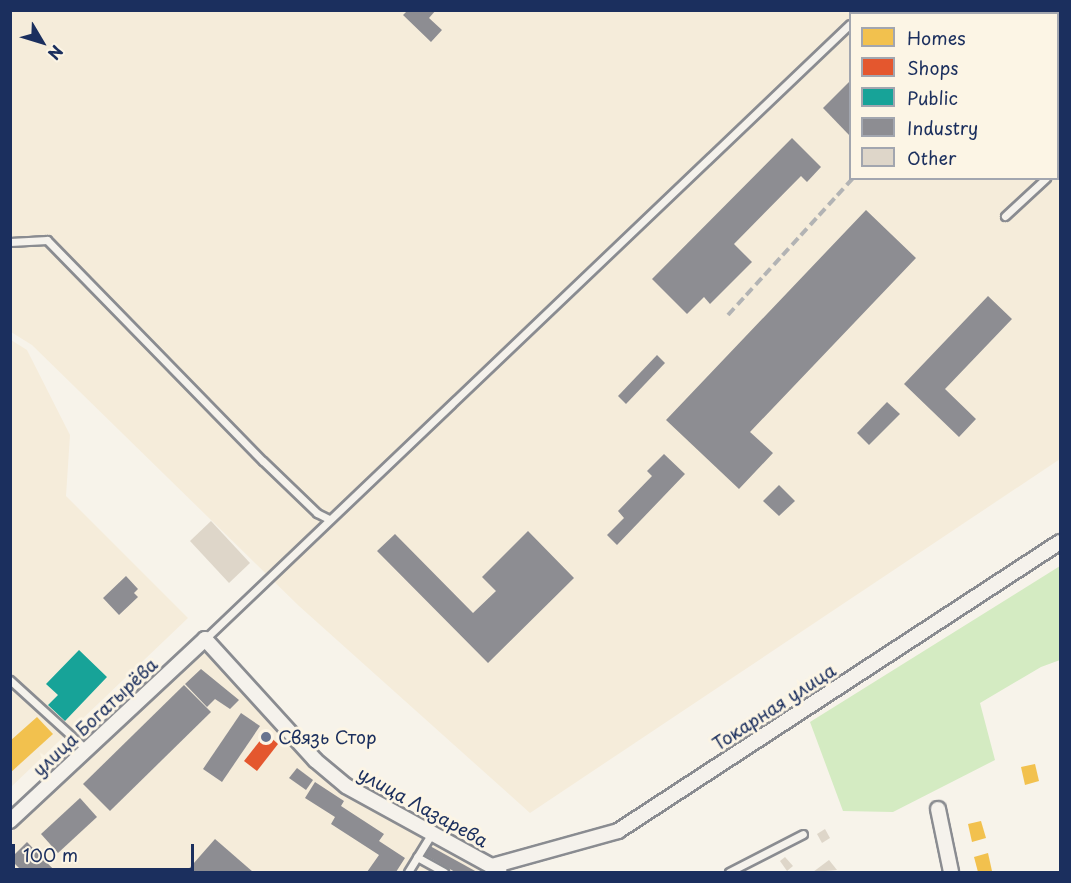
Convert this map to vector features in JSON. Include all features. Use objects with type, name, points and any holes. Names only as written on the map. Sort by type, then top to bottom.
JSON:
[{"type":"street","name":"Токарная улица","points":[[498,869],[618,831],[1060,542]]},
{"type":"street","name":"улица Богатырёва","points":[[10,822],[205,639]]},
{"type":"street","name":"улица Лазарева","points":[[205,639],[315,760],[346,786],[498,869]]},
{"type":"street","points":[[938,809],[951,873]]},
{"type":"lane","points":[[205,639],[849,25]]},
{"type":"lane","points":[[1005,216],[1044,180]]},
{"type":"lane","points":[[10,242],[47,240],[263,461],[317,513],[329,519]]},
{"type":"lane","points":[[10,680],[87,750]]},
{"type":"lane","points":[[408,873],[432,833]]},
{"type":"lane","points":[[729,873],[803,834]]},
{"type":"lane","points":[[417,857],[444,873]]},
{"type":"shaded area","points":[[10,11],[1060,11],[1060,459],[530,813],[299,606],[32,345],[11,332]]},
{"type":"shaded area","points":[[11,340],[27,350],[70,435],[66,496],[188,618],[11,787]]},
{"type":"shaded area","points":[[204,648],[311,764],[341,789],[482,872],[11,872],[11,832]]},
{"type":"green space","points":[[1060,566],[1060,660],[1041,667],[980,703],[995,760],[893,812],[843,811],[810,722]]},
{"type":"building: Homes","points":[[37,717],[53,734],[10,773],[10,741]]},
{"type":"building: Homes","points":[[1035,764],[1039,781],[1025,785],[1021,767]]},
{"type":"building: Homes","points":[[981,821],[986,838],[972,842],[968,824]]},
{"type":"building: Homes","points":[[988,853],[992,871],[978,872],[974,857]]},
{"type":"building: Shops","points":[[266,733],[278,744],[257,771],[244,761]]},
{"type":"building: Public","points":[[79,650],[107,677],[65,721],[48,705],[58,695],[46,684]]},
{"type":"building: Industry","points":[[408,10],[436,10],[429,18],[442,30],[431,42],[403,15]]},
{"type":"building: Industry","points":[[922,10],[952,10],[954,12],[920,12]]},
{"type":"building: Industry","points":[[849,82],[849,135],[823,108]]},
{"type":"building: Industry","points":[[792,138],[821,167],[807,182],[801,176],[734,244],[752,262],[710,304],[704,297],[687,314],[652,279]]},
{"type":"building: Industry","points":[[866,210],[916,258],[750,432],[773,453],[739,489],[666,420]]},
{"type":"building: Industry","points":[[988,296],[1012,319],[945,389],[976,419],[959,437],[904,384]]},
{"type":"building: Industry","points":[[657,355],[665,363],[626,404],[618,396]]},
{"type":"building: Industry","points":[[887,402],[900,414],[869,445],[857,433]]},
{"type":"building: Industry","points":[[664,454],[685,474],[617,545],[607,535],[624,518],[618,511],[652,476],[647,471]]},
{"type":"building: Industry","points":[[779,485],[795,501],[779,516],[763,501]]},
{"type":"building: Industry","points":[[528,531],[574,578],[488,663],[377,551],[395,534],[473,613],[496,591],[482,577]]},
{"type":"building: Industry","points":[[126,576],[138,589],[134,593],[138,597],[119,615],[103,598]]},
{"type":"building: Industry","points":[[201,669],[239,700],[230,709],[215,699],[207,707],[185,684]]},
{"type":"building: Industry","points":[[184,685],[211,712],[110,811],[83,784]]},
{"type":"building: Industry","points":[[241,713],[260,726],[222,782],[203,769]]},
{"type":"building: Industry","points":[[297,768],[313,780],[306,790],[289,778]]},
{"type":"building: Industry","points":[[315,782],[344,801],[341,806],[384,834],[379,841],[405,858],[396,872],[367,872],[379,855],[331,824],[335,817],[305,798]]},
{"type":"building: Industry","points":[[80,798],[97,817],[58,853],[41,834]]},
{"type":"building: Industry","points":[[215,839],[253,872],[186,872]]},
{"type":"building: Industry","points":[[27,842],[56,872],[23,872],[10,859]]},
{"type":"building: Industry","points":[[430,846],[477,872],[455,872],[425,855]]},
{"type":"building: Other","points":[[211,521],[250,563],[229,583],[190,541]]},
{"type":"building: Other","points":[[825,829],[830,838],[822,843],[817,834]]},
{"type":"building: Other","points":[[785,857],[793,866],[787,871],[780,861]]},
{"type":"building: Other","points":[[829,860],[837,870],[813,872]]},
{"type":"railway","points":[[728,315],[851,180]]},
{"type":"place","name":"Связь Стор","points":[[266,737]]}]
